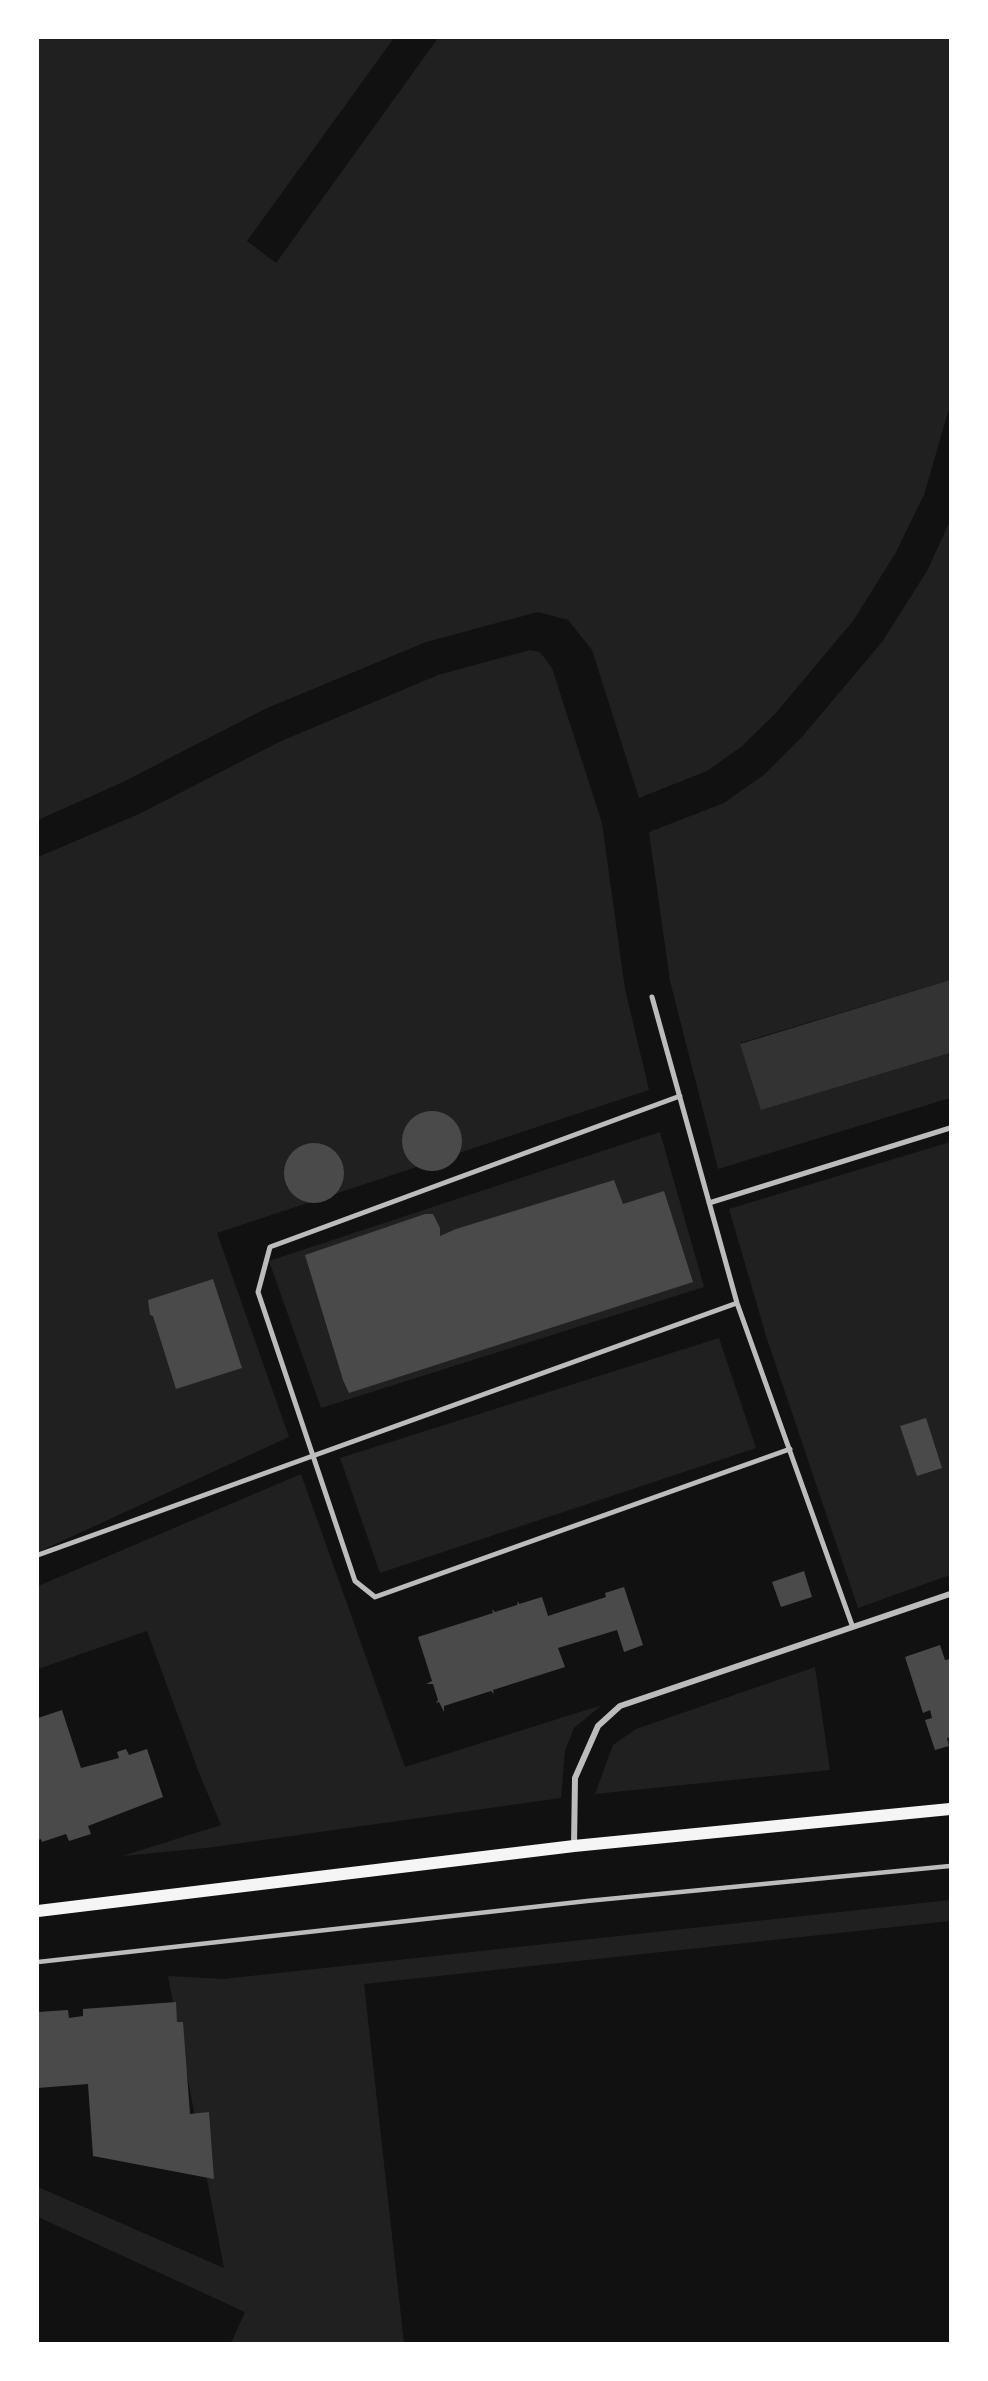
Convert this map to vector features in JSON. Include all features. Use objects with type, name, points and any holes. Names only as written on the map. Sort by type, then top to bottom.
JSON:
[{"type":"main road","points":[[38,1911],[574,1846],[951,1809]]},
{"type":"street","points":[[652,997],[737,1303],[852,1625]]},
{"type":"street","points":[[680,1096],[270,1246],[258,1292],[355,1581],[375,1597],[790,1449]]},
{"type":"street","points":[[709,1203],[951,1128]]},
{"type":"street","points":[[38,1555],[737,1303]]},
{"type":"street","points":[[574,1846],[575,1778],[598,1726],[620,1706],[852,1625],[951,1594]]},
{"type":"lane","points":[[38,1962],[587,1901],[951,1866]]},
{"type":"shaded area","points":[[38,38],[394,38],[247,241],[276,263],[438,38],[950,39],[950,405],[924,495],[895,554],[853,621],[775,714],[741,747],[707,771],[639,798],[592,650],[568,620],[538,612],[426,642],[265,709],[123,782],[38,820]]},
{"type":"shaded area","points":[[950,521],[950,980],[740,1043],[762,1109],[950,1053],[950,1098],[718,1169],[670,981],[649,832],[724,803],[765,774],[801,738],[882,642],[927,571]]},
{"type":"shaded area","points":[[530,650],[540,652],[552,668],[602,823],[625,989],[649,1090],[217,1233],[289,1437],[38,1552],[38,857],[139,814],[279,742],[438,675]]},
{"type":"shaded area","points":[[950,980],[950,1053],[761,1110],[740,1044]]},
{"type":"shaded area","points":[[660,1132],[704,1287],[321,1408],[269,1261]]},
{"type":"shaded area","points":[[950,1142],[950,1575],[858,1608],[767,1339],[729,1209]]},
{"type":"shaded area","points":[[719,1338],[756,1448],[380,1573],[340,1458]]},
{"type":"shaded area","points":[[301,1474],[405,1767],[602,1705],[574,1728],[565,1751],[561,1798],[206,1848],[122,1856],[221,1825],[199,1773],[147,1631],[38,1669],[38,1586]]},
{"type":"shaded area","points":[[815,1667],[830,1770],[595,1794],[613,1745],[636,1729]]},
{"type":"shaded area","points":[[950,1900],[950,1921],[364,1984],[404,2343],[231,2343],[245,2312],[38,2217],[38,2187],[224,2268],[168,1976],[223,1979]]},
{"type":"building","points":[[426,1111],[438,1111],[449,1116],[457,1124],[462,1141],[460,1153],[449,1166],[438,1171],[426,1171],[415,1166],[407,1158],[402,1147],[402,1135],[407,1124],[415,1116]]},
{"type":"building","points":[[308,1143],[320,1143],[331,1148],[339,1156],[344,1173],[342,1185],[331,1198],[320,1203],[308,1203],[297,1198],[289,1190],[284,1179],[284,1167],[289,1156],[297,1148]]},
{"type":"building","points":[[614,1180],[623,1204],[664,1191],[693,1282],[349,1393],[305,1255],[425,1214],[433,1214],[440,1228],[440,1236]]},
{"type":"building","points":[[213,1279],[242,1368],[176,1389],[153,1316],[150,1315],[148,1300]]},
{"type":"building","points":[[926,1418],[942,1468],[917,1476],[900,1426]]},
{"type":"building","points":[[804,1571],[812,1597],[781,1607],[772,1582]]},
{"type":"building","points":[[624,1587],[643,1645],[624,1652],[617,1630],[558,1648],[565,1667],[493,1690],[494,1694],[491,1691],[444,1706],[444,1712],[439,1702],[436,1703],[438,1700],[433,1684],[426,1684],[432,1681],[418,1637],[493,1613],[492,1609],[495,1612],[517,1605],[518,1601],[519,1604],[542,1597],[548,1616],[606,1597],[605,1593]]},
{"type":"building","points":[[940,1645],[945,1660],[950,1659],[950,1737],[947,1738],[949,1746],[935,1750],[925,1720],[932,1718],[930,1710],[923,1713],[905,1657]]},
{"type":"building","points":[[62,1710],[81,1768],[119,1758],[117,1752],[126,1749],[129,1755],[147,1749],[163,1797],[88,1826],[91,1834],[69,1841],[66,1834],[42,1842],[41,1839],[38,1840],[38,1718]]},
{"type":"building","points":[[176,2002],[177,2022],[183,2022],[190,2114],[209,2112],[214,2179],[93,2156],[88,2084],[38,2088],[38,2012],[68,2010],[69,2018],[83,2016],[83,2009]]}]
